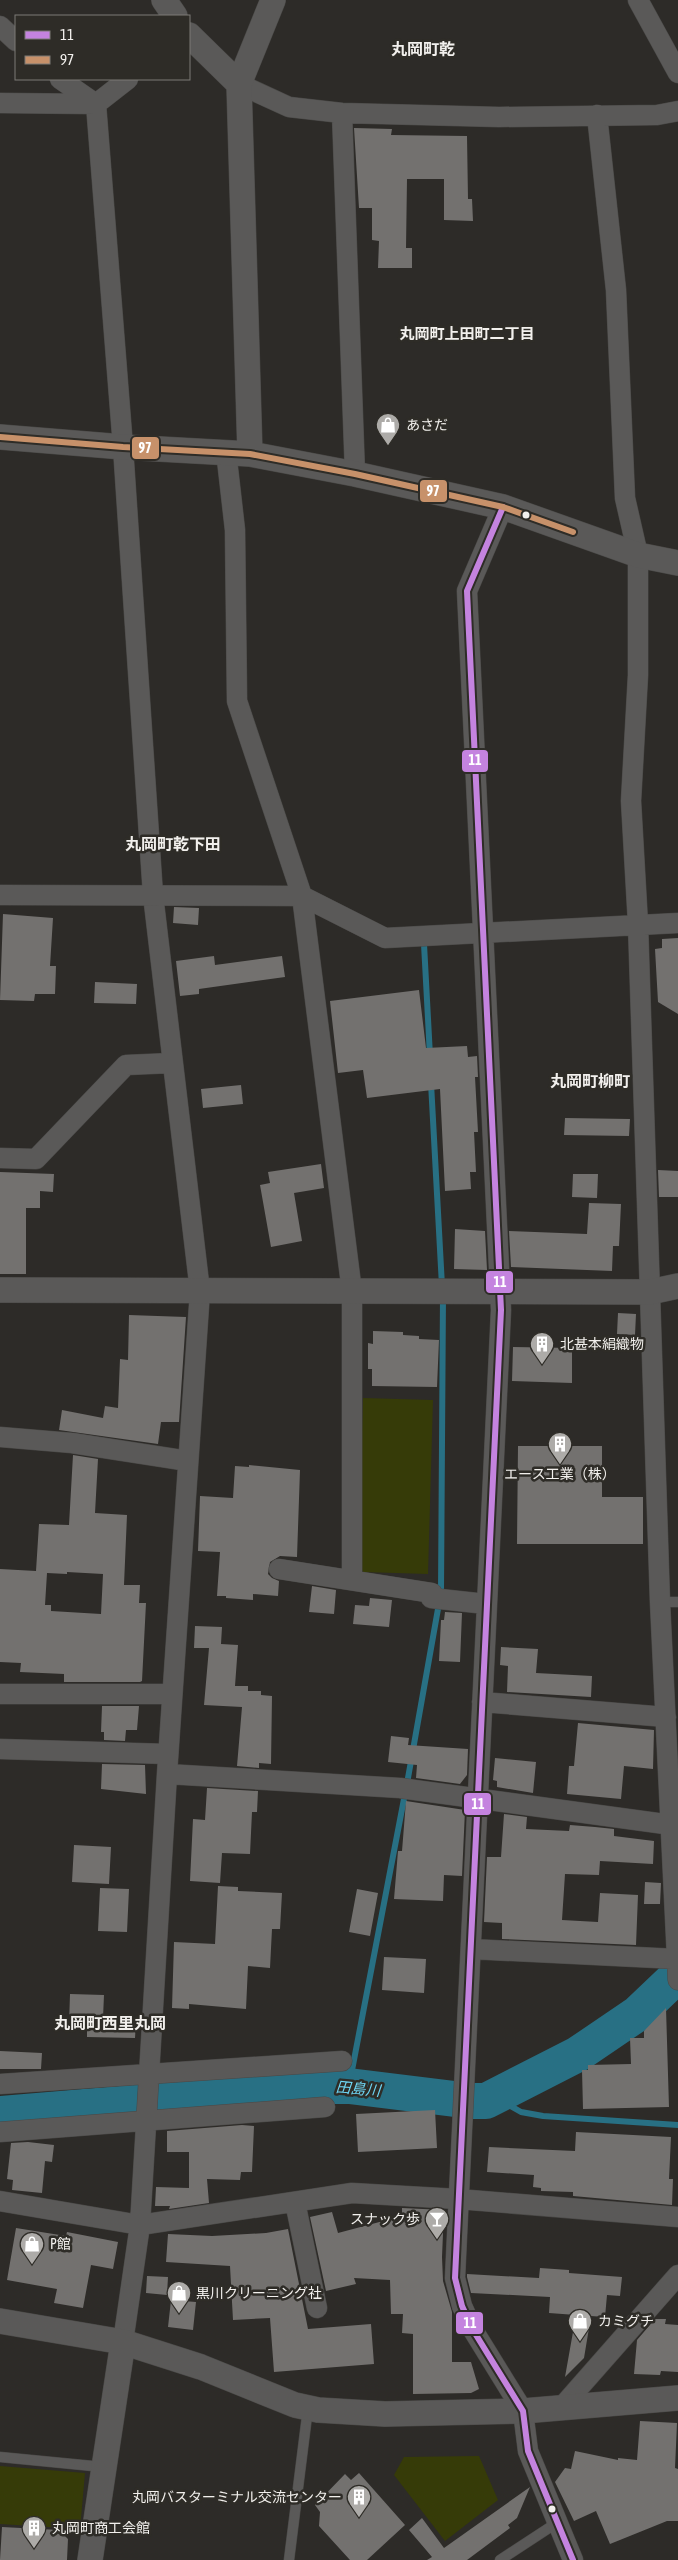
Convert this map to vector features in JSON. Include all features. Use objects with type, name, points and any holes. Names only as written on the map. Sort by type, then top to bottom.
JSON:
[{"type":"street","points":[[164,0],[174,15]]},
{"type":"street","points":[[250,454],[239,84],[272,0]]},
{"type":"street","points":[[638,0],[678,74]]},
{"type":"street","points":[[0,26],[15,40]]},
{"type":"street","points":[[190,35],[239,84],[289,107],[342,114],[499,117],[657,115],[678,111]]},
{"type":"street","points":[[61,80],[96,104]]},
{"type":"street","points":[[0,103],[96,104],[127,80]]},
{"type":"street","points":[[90,2560],[140,2225],[168,1754],[200,1291],[153,896],[123,448],[96,104]]},
{"type":"street","points":[[342,114],[356,474]]},
{"type":"street","points":[[471,1948],[677,1967],[675,1825],[666,1717],[669,1602],[650,1292],[632,801],[638,675],[638,555],[624,498],[616,290],[597,115]]},
{"type":"street","points":[[0,436],[123,448],[226,451],[250,454],[356,474],[503,507],[638,555],[678,563]]},
{"type":"street","points":[[226,451],[235,530],[237,701],[302,896],[352,1292],[352,1580]]},
{"type":"street","points":[[503,507],[467,591],[501,1310],[455,2278],[462,2306],[473,2330],[523,2411],[528,2451],[574,2560]]},
{"type":"street","points":[[0,895],[302,896],[385,938],[678,923]]},
{"type":"street","points":[[0,1158],[36,1159],[126,1066],[172,1063]]},
{"type":"street","points":[[0,1290],[650,1292],[678,1286]]},
{"type":"street","points":[[0,1437],[72,1443],[188,1461]]},
{"type":"street","points":[[279,1569],[432,1592],[432,1598],[486,1604]]},
{"type":"street","points":[[0,1694],[172,1694]]},
{"type":"street","points":[[482,1702],[666,1717]]},
{"type":"street","points":[[0,1749],[168,1754]]},
{"type":"street","points":[[167,1774],[400,1788],[479,1797],[675,1825]]},
{"type":"street","points":[[0,2084],[342,2061]]},
{"type":"street","points":[[0,2132],[325,2107]]},
{"type":"street","points":[[0,2201],[140,2225],[352,2193],[458,2199],[678,2217]]},
{"type":"street","points":[[295,2202],[317,2308]]},
{"type":"street","points":[[561,2408],[678,2275]]},
{"type":"street","points":[[0,2321],[122,2342],[201,2367],[295,2405],[344,2413],[523,2411],[678,2398]]},
{"type":"lane","points":[[289,2560],[308,2408]]},
{"type":"lane","points":[[0,2457],[104,2467]]},
{"type":"lane","points":[[500,2560],[558,2522]]},
{"type":"green space","points":[[363,1398],[433,1400],[428,1574],[363,1572],[358,1564]]},
{"type":"green space","points":[[479,2456],[498,2500],[445,2541],[394,2475],[404,2457]]},
{"type":"green space","points":[[0,2466],[85,2473],[80,2529],[0,2524]]},
{"type":"building","points":[[354,128],[392,129],[391,135],[467,136],[468,199],[472,199],[473,221],[444,220],[444,179],[407,179],[406,248],[412,248],[412,268],[378,268],[379,241],[372,240],[372,208],[359,208]]},
{"type":"building","points":[[174,907],[199,908],[198,925],[173,923]]},
{"type":"building","points":[[3,914],[53,918],[50,966],[56,966],[55,994],[35,994],[34,1001],[0,1000]]},
{"type":"building","points":[[678,938],[678,1014],[658,1002],[655,949],[662,948],[662,939]]},
{"type":"building","points":[[214,956],[215,965],[282,956],[285,977],[199,989],[199,994],[180,996],[176,961]]},
{"type":"building","points":[[95,982],[137,984],[136,1004],[94,1003]]},
{"type":"building","points":[[419,990],[426,1048],[467,1046],[468,1057],[477,1056],[478,1077],[475,1077],[478,1132],[474,1132],[476,1172],[470,1172],[471,1189],[445,1191],[440,1089],[367,1098],[363,1070],[338,1073],[330,1001]]},
{"type":"building","points":[[241,1085],[243,1104],[203,1108],[201,1089]]},
{"type":"building","points":[[565,1118],[630,1119],[629,1136],[564,1135]]},
{"type":"building","points":[[321,1164],[324,1188],[294,1193],[302,1241],[271,1247],[260,1185],[270,1183],[268,1172]]},
{"type":"building","points":[[658,1170],[678,1171],[678,1197],[659,1197]]},
{"type":"building","points":[[0,1172],[54,1174],[53,1192],[40,1191],[40,1208],[26,1208],[26,1274],[0,1274]]},
{"type":"building","points":[[573,1174],[598,1174],[597,1198],[572,1197]]},
{"type":"building","points":[[589,1203],[621,1204],[619,1246],[613,1246],[612,1271],[511,1267],[509,1231],[587,1234]]},
{"type":"building","points":[[455,1229],[485,1231],[487,1270],[454,1269]]},
{"type":"building","points":[[618,1313],[636,1314],[635,1335],[617,1334]]},
{"type":"building","points":[[129,1315],[186,1317],[179,1422],[161,1422],[158,1444],[59,1430],[62,1410],[103,1418],[105,1406],[118,1408],[120,1359],[128,1360]]},
{"type":"building","points":[[373,1331],[403,1332],[403,1335],[419,1336],[419,1339],[439,1340],[437,1387],[372,1386],[372,1369],[368,1369],[368,1343],[373,1344]]},
{"type":"building","name":"北甚本絹織物","points":[[513,1347],[572,1348],[572,1383],[512,1381]]},
{"type":"building","points":[[518,1446],[602,1446],[602,1497],[643,1497],[643,1544],[517,1544]]},
{"type":"building","points":[[73,1455],[98,1459],[95,1513],[127,1515],[124,1585],[140,1585],[139,1603],[146,1603],[142,1681],[140,1682],[64,1682],[64,1674],[20,1672],[21,1663],[0,1662],[0,1569],[36,1571],[39,1524],[69,1525]],"holes":[[[47,1573],[103,1574],[101,1614],[51,1611],[51,1605],[45,1605]]]},
{"type":"building","points":[[249,1465],[300,1470],[297,1557],[280,1556],[270,1562],[268,1574],[279,1581],[278,1596],[253,1594],[253,1600],[217,1596],[220,1552],[198,1551],[200,1496],[233,1498],[235,1466],[249,1467]]},
{"type":"building","points":[[312,1586],[336,1590],[334,1614],[309,1612]]},
{"type":"building","points":[[370,1598],[392,1600],[389,1627],[353,1624],[355,1605],[369,1606]]},
{"type":"building","points":[[445,1612],[462,1613],[460,1662],[439,1661],[441,1620],[444,1620]]},
{"type":"building","points":[[195,1626],[222,1627],[221,1644],[238,1645],[235,1686],[248,1686],[248,1691],[261,1691],[261,1695],[272,1696],[271,1764],[259,1763],[259,1768],[237,1766],[242,1707],[204,1705],[209,1648],[194,1648]]},
{"type":"building","points":[[501,1647],[538,1649],[536,1673],[592,1676],[591,1697],[507,1692],[508,1666],[500,1665]]},
{"type":"building","points":[[102,1706],[139,1706],[137,1730],[126,1730],[125,1741],[104,1740],[104,1732],[101,1732]]},
{"type":"building","points":[[578,1723],[654,1730],[653,1769],[624,1766],[621,1799],[567,1794],[569,1766],[574,1766]]},
{"type":"building","points":[[391,1736],[409,1738],[408,1745],[468,1749],[467,1775],[460,1784],[416,1778],[417,1765],[388,1762]]},
{"type":"building","points":[[495,1758],[536,1762],[533,1793],[497,1787],[497,1781],[493,1780]]},
{"type":"building","points":[[102,1764],[145,1765],[146,1794],[101,1789]]},
{"type":"building","points":[[207,1788],[258,1791],[257,1812],[252,1812],[250,1854],[222,1853],[220,1883],[190,1881],[193,1819],[205,1820]]},
{"type":"building","points":[[406,1801],[465,1810],[462,1876],[444,1875],[443,1901],[394,1899],[398,1851],[402,1851]]},
{"type":"building","points":[[504,1814],[527,1817],[526,1829],[569,1831],[570,1825],[595,1827],[614,1829],[614,1836],[654,1841],[653,1864],[600,1861],[599,1875],[565,1874],[562,1920],[598,1922],[600,1893],[638,1895],[636,1945],[502,1939],[502,1923],[484,1922],[487,1857],[501,1857]]},
{"type":"building","points":[[74,1845],[111,1847],[109,1884],[72,1882]]},
{"type":"building","points":[[645,1882],[661,1883],[660,1904],[644,1904]]},
{"type":"building","points":[[218,1886],[238,1887],[238,1891],[282,1893],[280,1929],[272,1929],[270,1968],[248,1966],[246,2009],[189,2004],[189,2009],[172,2008],[174,1942],[215,1944]]},
{"type":"building","points":[[100,1888],[129,1889],[127,1932],[98,1931]]},
{"type":"building","points":[[357,1889],[378,1893],[370,1936],[349,1932]]},
{"type":"building","points":[[384,1957],[426,1959],[424,1993],[382,1990]]},
{"type":"building","points":[[70,1994],[104,1995],[103,2018],[106,2018],[106,2020],[136,2022],[135,2038],[87,2037],[87,2026],[69,2025]]},
{"type":"building","points":[[666,2008],[669,2107],[583,2109],[582,2070],[588,2070],[588,2065],[631,2064],[630,2038],[644,2038],[644,2031]]},
{"type":"building","points":[[0,2051],[42,2053],[41,2069],[0,2069]]},
{"type":"building","points":[[435,2110],[437,2148],[358,2152],[356,2114]]},
{"type":"building","points":[[242,2125],[254,2126],[252,2172],[241,2172],[240,2180],[207,2179],[209,2203],[169,2209],[170,2206],[155,2206],[156,2187],[189,2188],[189,2152],[167,2152],[167,2131]]},
{"type":"building","points":[[576,2132],[671,2137],[669,2179],[673,2179],[672,2205],[573,2196],[573,2192],[541,2191],[541,2188],[533,2187],[534,2175],[487,2172],[489,2147],[575,2151]]},
{"type":"building","points":[[28,2142],[54,2145],[52,2162],[45,2161],[42,2193],[12,2190],[13,2180],[7,2179],[11,2143]]},
{"type":"building","points":[[402,2208],[444,2210],[443,2281],[452,2312],[452,2362],[471,2362],[479,2389],[471,2393],[413,2394],[413,2334],[402,2333],[403,2314],[391,2314],[390,2280],[354,2278],[356,2284],[326,2291],[310,2217],[332,2212],[338,2233],[402,2216]]},
{"type":"building","points":[[16,2228],[66,2236],[67,2232],[118,2242],[113,2269],[91,2265],[83,2308],[54,2303],[57,2289],[7,2280]]},
{"type":"building","points":[[288,2229],[308,2329],[371,2324],[374,2364],[274,2372],[270,2318],[233,2320],[230,2266],[166,2262],[168,2234],[212,2236],[266,2233]]},
{"type":"building","points":[[540,2268],[569,2270],[569,2273],[622,2277],[620,2296],[607,2295],[605,2317],[591,2316],[584,2358],[565,2377],[576,2315],[549,2313],[550,2297],[471,2293],[467,2277],[467,2274],[539,2278]]},
{"type":"building","points":[[147,2276],[168,2277],[167,2295],[146,2293]]},
{"type":"building","points":[[171,2300],[196,2302],[193,2330],[168,2327]]},
{"type":"building","points":[[655,2319],[666,2319],[665,2324],[678,2325],[678,2372],[661,2371],[660,2375],[634,2374],[637,2340]]},
{"type":"building","points":[[640,2421],[677,2423],[675,2468],[678,2469],[678,2521],[667,2521],[610,2544],[596,2511],[574,2521],[555,2482],[565,2468],[571,2469],[575,2451],[618,2460],[618,2458],[637,2460]]},
{"type":"building","name":"丸岡バスターミナル交流センター","points":[[359,2473],[405,2525],[367,2560],[350,2560],[319,2526],[320,2512],[315,2505],[345,2474],[351,2480]]},
{"type":"building","points":[[530,2487],[517,2518],[508,2525],[510,2528],[467,2560],[427,2560],[432,2557],[409,2530],[422,2518],[444,2548]]},
{"type":"building","name":"丸岡町商工会館","points":[[2,2527],[59,2530],[68,2539],[67,2560],[0,2560]]},
{"type":"waterway","points":[[424,944],[430,1056]]},
{"type":"waterway","points":[[431,1083],[442,1286]]},
{"type":"waterway","points":[[349,2086],[408,1778],[441,1592],[443,1295]]},
{"type":"waterway","name":"田島川","points":[[0,2114],[334,2086],[486,2101],[578,2054],[637,2014],[678,1975]]},
{"type":"waterway","points":[[495,2097],[521,2112],[543,2116],[678,2125]]},
{"type":"transit line","name":"97","points":[[0,437],[123,447],[250,454],[355,474],[503,507],[573,532]]},
{"type":"transit line","name":"11","points":[[503,507],[467,591],[501,1310],[455,2278],[462,2306],[473,2330],[523,2411],[528,2451],[573,2560]]},
{"type":"place","name":"あさだ","points":[[388,446]]},
{"type":"place","name":"北甚本絹織物","points":[[542,1365]]},
{"type":"place","name":"エース工業（株）","points":[[560,1465]]},
{"type":"place","name":"スナック歩","points":[[437,2240]]},
{"type":"place","name":"P館","points":[[32,2265]]},
{"type":"place","name":"黒川クリーニング社","points":[[179,2314]]},
{"type":"place","name":"カミグチ","points":[[580,2342]]},
{"type":"place","name":"丸岡バスターミナル交流センター","points":[[359,2518]]},
{"type":"place","name":"丸岡町商工会館","points":[[34,2549]]},
{"type":"district","name":"丸岡町乾","points":[[423,49]]},
{"type":"district","name":"丸岡町上田町二丁目","points":[[467,334]]},
{"type":"district","name":"丸岡町乾下田","points":[[173,844]]},
{"type":"district","name":"丸岡町柳町","points":[[590,1081]]},
{"type":"district","name":"丸岡町西里丸岡","points":[[110,2023]]}]
